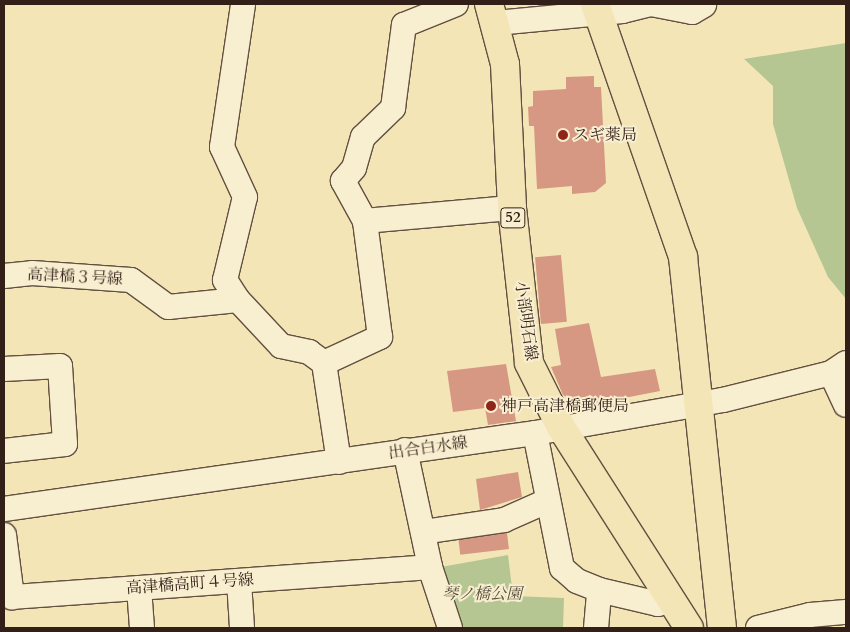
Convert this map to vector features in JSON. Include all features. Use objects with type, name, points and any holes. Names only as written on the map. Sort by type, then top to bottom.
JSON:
[{"type":"main road","points":[[596,8],[682,257],[700,404],[722,628]]},
{"type":"main road","name":"小部明石線","points":[[492,13],[505,64],[512,208],[529,363],[561,427],[669,600],[689,628]]},
{"type":"street","points":[[243,4],[222,147],[245,197],[225,280],[238,300],[281,346],[309,352],[324,363],[340,462]]},
{"type":"street","points":[[324,363],[380,337],[365,221],[343,181],[354,168],[363,137],[393,108],[404,25],[456,4]]},
{"type":"street","points":[[492,13],[651,4],[692,12],[704,6]]},
{"type":"street","points":[[365,221],[512,208]]},
{"type":"street","name":"高津橋３号線","points":[[4,276],[32,272],[131,280],[168,307],[238,300]]},
{"type":"street","points":[[4,369],[60,366],[65,444],[4,451]]},
{"type":"street","points":[[839,368],[846,405]]},
{"type":"street","name":"出合白水線","points":[[4,509],[340,462],[405,450],[535,433],[700,404],[839,368]]},
{"type":"street","points":[[535,433],[547,502],[562,568],[577,581],[599,590],[658,604],[669,600]]},
{"type":"street","points":[[405,450],[430,566],[450,628]]},
{"type":"street","points":[[423,532],[504,520],[547,502]]},
{"type":"street","name":"高津橋高町４号線","points":[[4,535],[5,576],[12,597],[430,566]]},
{"type":"street","points":[[239,581],[242,628]]},
{"type":"street","points":[[139,588],[142,628]]},
{"type":"street","points":[[596,628],[599,590]]},
{"type":"street","points":[[758,628],[810,616],[846,612]]},
{"type":"green space","points":[[846,43],[846,299],[828,277],[797,208],[773,124],[773,86],[744,59]]},
{"type":"green space","name":"琴ノ橋公園","points":[[508,555],[513,596],[564,598],[563,628],[461,628],[441,567]]},
{"type":"building","points":[[594,76],[594,87],[601,87],[606,183],[595,192],[572,194],[572,186],[537,189],[534,126],[529,126],[528,107],[533,106],[533,91],[566,89],[566,77]]},
{"type":"building","points":[[561,255],[567,322],[541,324],[535,257]]},
{"type":"building","points":[[589,323],[601,377],[655,369],[660,391],[583,406],[563,395],[551,367],[561,365],[555,329]]},
{"type":"building","points":[[506,364],[516,421],[488,425],[485,408],[453,412],[447,371]]},
{"type":"building","points":[[518,472],[522,497],[480,510],[476,479]]},
{"type":"building","points":[[507,533],[509,549],[460,555],[458,539]]},
{"type":"place","name":"スギ薬局","points":[[563,135]]},
{"type":"place","name":"神戸高津橋郵便局","points":[[491,406]]}]
